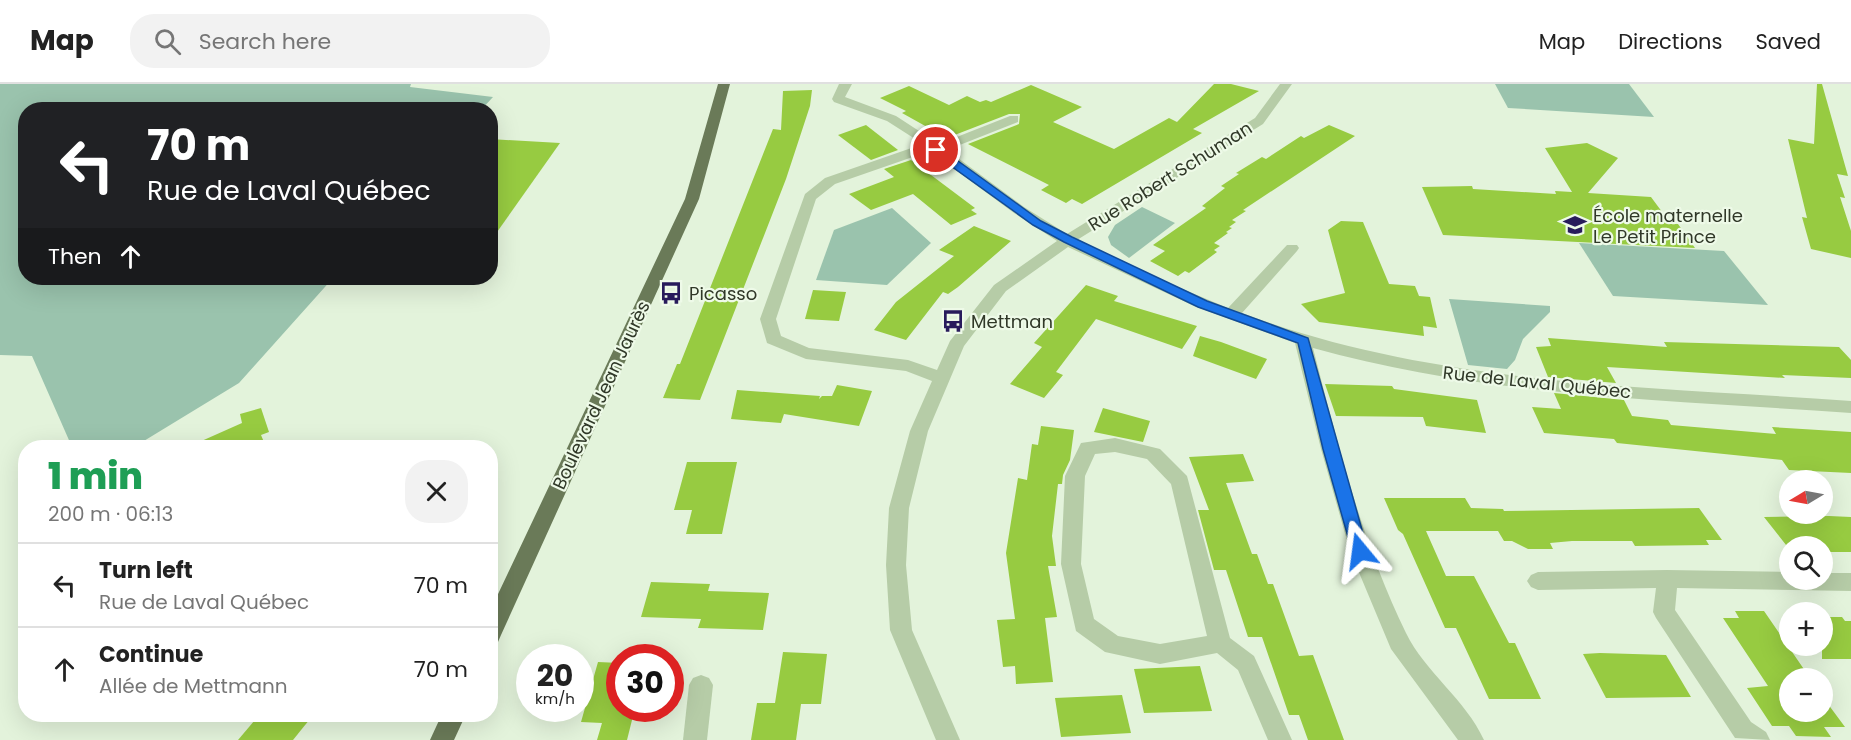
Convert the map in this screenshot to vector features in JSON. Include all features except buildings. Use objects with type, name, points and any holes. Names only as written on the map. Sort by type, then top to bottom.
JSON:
[{"type":"main road","name":"Boulevard Jean Jaurès","points":[[498,618],[692,199],[724,84]]},
{"type":"main road","points":[[442,740],[450,722]]},
{"type":"street","name":"Rue de Laval Québec","points":[[846,84],[841,88],[838,99],[870,109],[907,127],[1037,223],[1068,240],[1231,315],[1326,349],[1498,381],[1614,392],[1851,407]]},
{"type":"street","name":"Rue Robert Schuman","points":[[948,740],[901,630],[896,565],[899,508],[919,431],[956,345],[1000,288],[1068,240],[1260,121],[1286,84]]},
{"type":"street","points":[[942,378],[908,366],[807,353],[773,339],[768,319],[810,197],[830,181],[1014,119]]},
{"type":"street","points":[[1231,315],[1292,248]]},
{"type":"street","points":[[1303,341],[1330,449],[1360,551],[1399,642],[1472,740]]},
{"type":"street","points":[[1220,643],[1160,654],[1113,645],[1084,624],[1071,564],[1075,476],[1088,448],[1115,445],[1153,454],[1180,481],[1220,643],[1246,663],[1280,740]]},
{"type":"street","points":[[1667,579],[1664,612],[1743,730],[1758,740]]},
{"type":"street","points":[[1538,581],[1667,579],[1851,582]]},
{"type":"street","points":[[695,740],[701,685]]},
{"type":"green space","points":[[0,84],[411,84],[410,87],[493,97],[488,102],[18,102],[18,285],[327,285],[239,383],[145,440],[69,440],[32,356],[0,355]]},
{"type":"green space","points":[[1495,84],[1629,84],[1654,117],[1508,108]]},
{"type":"green space","points":[[1142,207],[1175,223],[1129,258],[1111,245],[1108,237],[1115,225]]},
{"type":"green space","points":[[892,208],[931,243],[887,285],[816,280],[834,230]]},
{"type":"green space","points":[[1579,243],[1724,251],[1768,305],[1613,296]]},
{"type":"green space","points":[[1449,299],[1550,306],[1550,312],[1523,339],[1515,360],[1507,369],[1468,365]]},
{"type":"place","name":"École maternelle Le Petit Prince","points":[[1575,225]]},
{"type":"place","name":"Picasso","points":[[671,293]]},
{"type":"place","name":"Mettman","points":[[953,321]]},
{"type":"route","points":[[936,150],[1037,223],[1068,240],[1202,304],[1303,341],[1330,449],[1360,551]]}]
